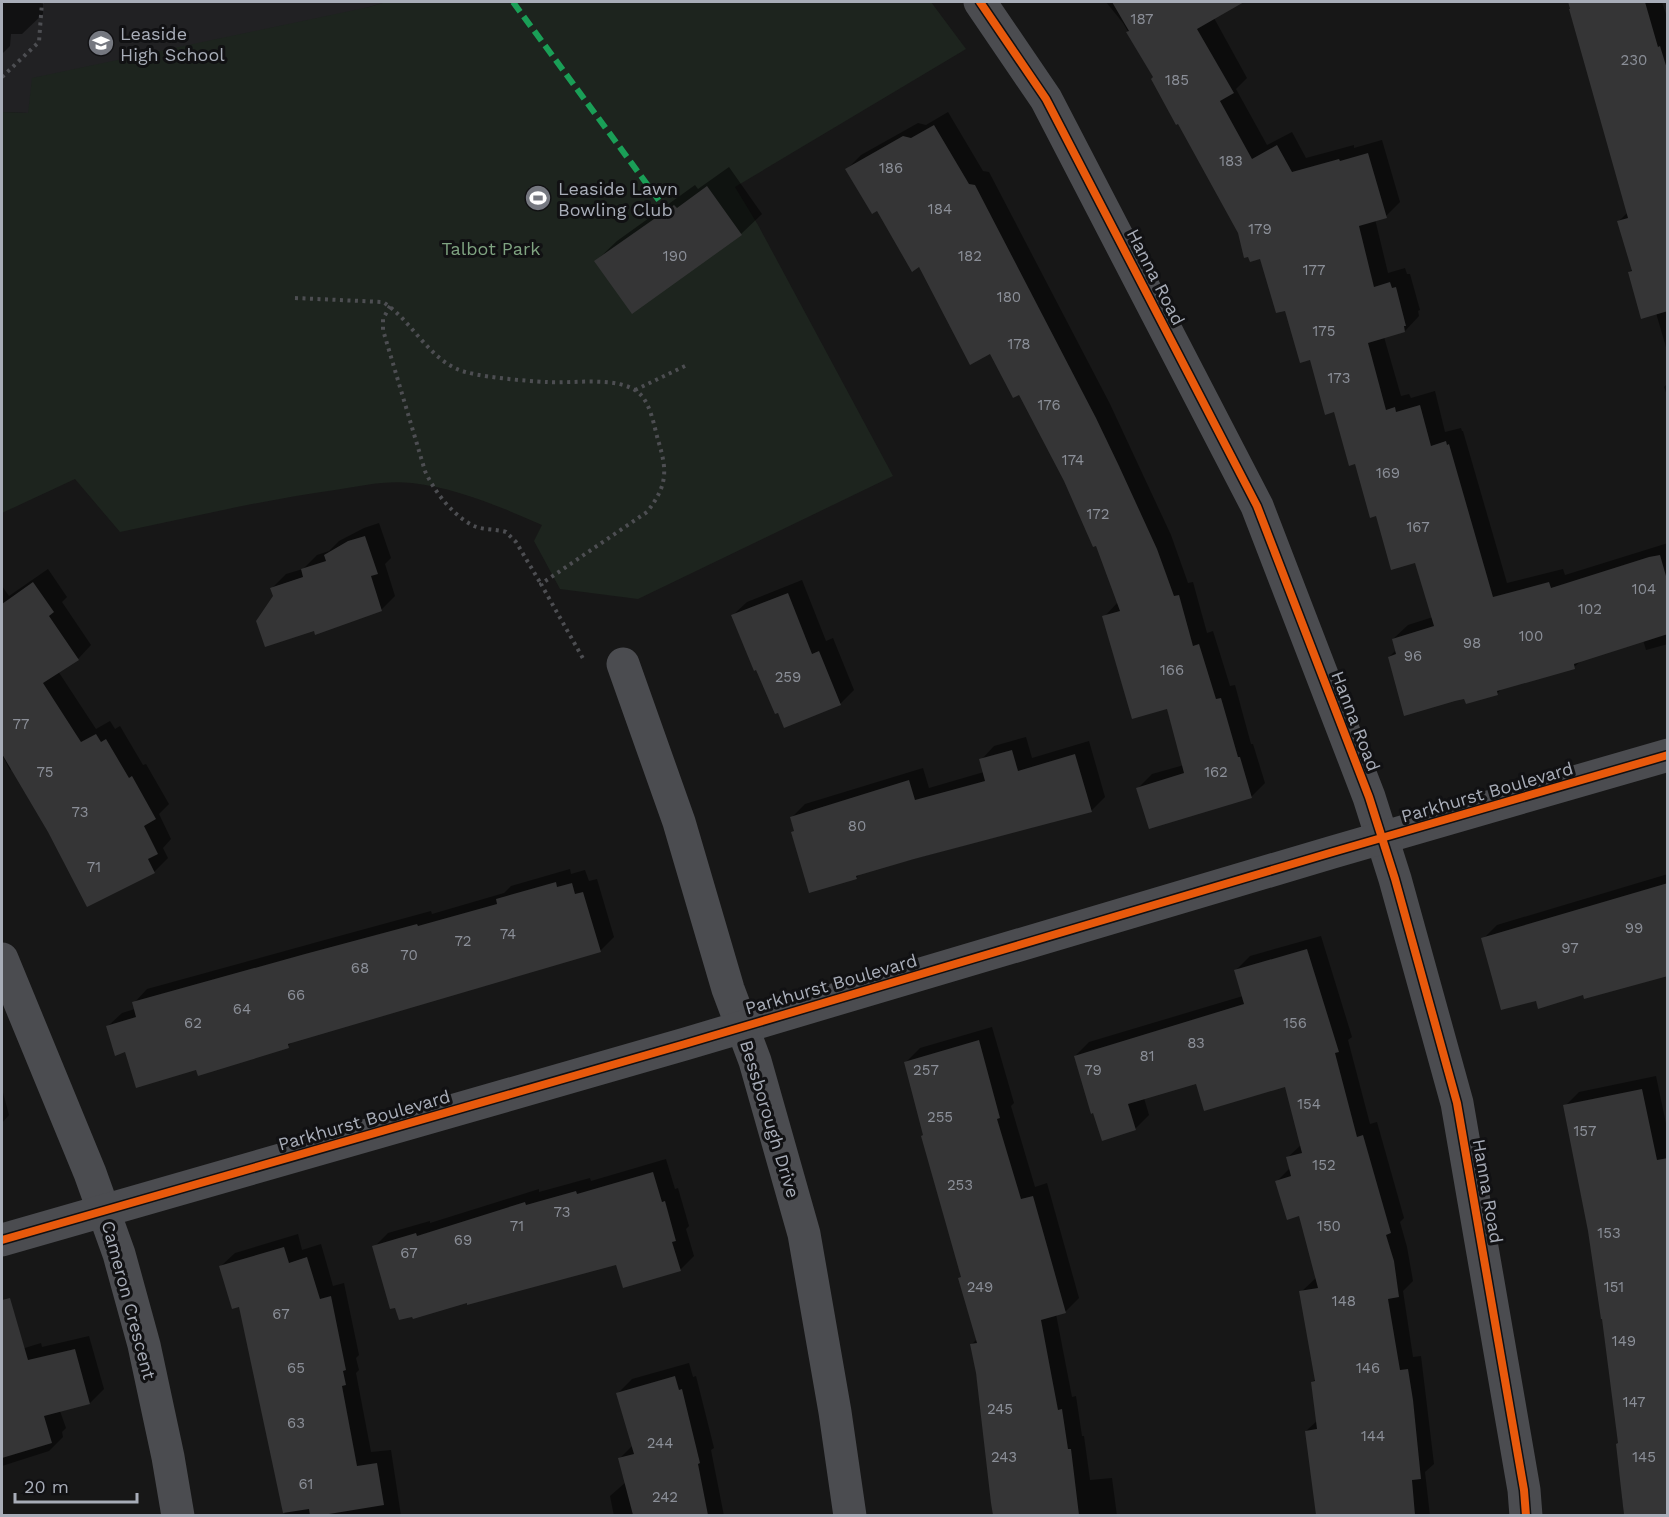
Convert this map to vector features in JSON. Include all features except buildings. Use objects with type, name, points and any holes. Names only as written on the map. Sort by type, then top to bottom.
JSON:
[{"type":"street","name":"Hanna Road","points":[[980,2],[1046,99],[1257,506],[1370,797],[1457,1103],[1524,1490],[1526,1515]]},
{"type":"street","name":"Bessborough Drive","points":[[623,664],[679,822],[728,989],[754,1060],[804,1234],[835,1412],[850,1515]]},
{"type":"street","name":"Parkhurst Boulevard","points":[[2,1240],[1668,755]]},
{"type":"street","name":"Cameron Crescent","points":[[2,959],[104,1210],[119,1254],[144,1345],[178,1515]]},
{"type":"path","points":[[2,77],[39,42],[42,2]]},
{"type":"path","points":[[295,298],[383,302],[390,306],[430,348],[457,369],[474,374],[546,382],[620,384],[642,396],[648,406],[662,453],[664,480],[660,496],[647,512],[541,584]]},
{"type":"path","points":[[390,306],[383,319],[383,330],[430,483],[463,519],[476,528],[506,532],[516,542],[586,664],[623,664]]},
{"type":"path","points":[[634,390],[687,365]]},
{"type":"shaded area","name":"Leaside High School","points":[[2,2],[386,2],[28,113],[2,112]]},
{"type":"green space","name":"Talbot Park","points":[[386,2],[931,2],[966,49],[735,187],[758,225],[893,476],[638,599],[560,589],[534,541],[542,525],[462,494],[412,483],[363,485],[308,494],[120,532],[75,479],[2,513],[2,112],[28,113],[32,78]]},
{"type":"marked path","points":[[513,2],[666,210]]},
{"type":"cycle path","points":[[980,2],[1046,99],[1257,506],[1369,797],[1395,879],[1457,1103],[1524,1490],[1526,1516]]},
{"type":"cycle path","points":[[2,1240],[685,1044],[1668,755]]},
{"type":"place","name":"Leaside High School","points":[[101,43]]},
{"type":"place","name":"Leaside Lawn Bowling Club","points":[[538,198]]}]
